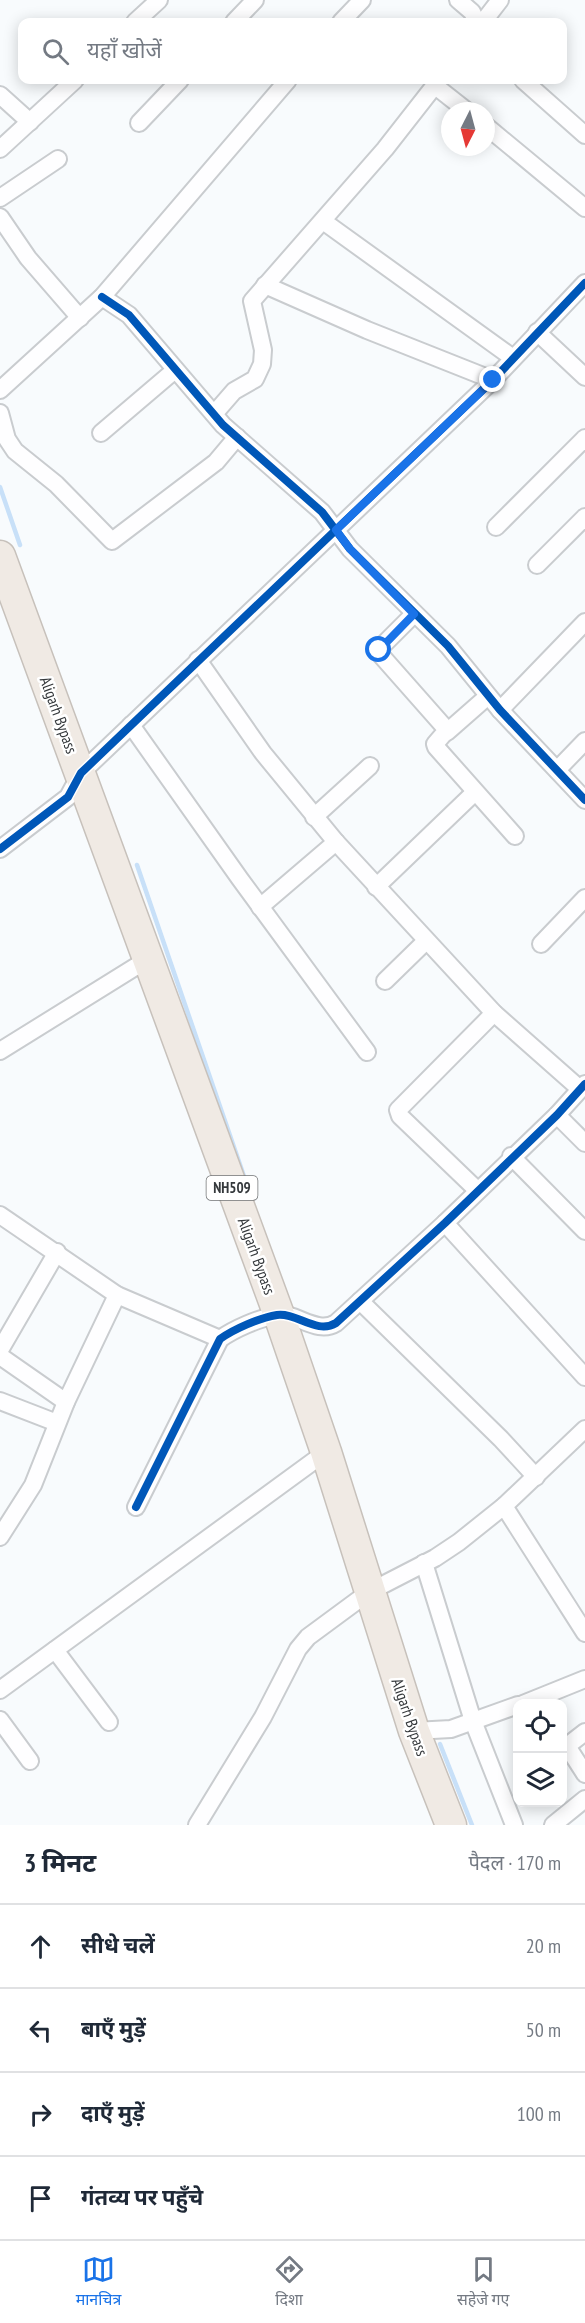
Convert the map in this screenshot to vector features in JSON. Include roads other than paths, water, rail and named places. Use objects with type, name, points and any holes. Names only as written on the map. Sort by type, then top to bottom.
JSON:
[{"type":"highway","name":"Aligarh Bypass","points":[[0,556],[279,1315],[326,1452],[414,1731],[451,1825]]},
{"type":"street","points":[[139,18],[159,0]]},
{"type":"street","points":[[238,18],[255,0]]},
{"type":"street","points":[[345,18],[362,0]]},
{"type":"street","points":[[458,0],[472,12],[475,18]]},
{"type":"street","points":[[486,18],[500,0]]},
{"type":"street","points":[[0,149],[71,84]]},
{"type":"street","points":[[139,123],[176,84]]},
{"type":"street","points":[[0,390],[102,297],[285,84]]},
{"type":"street","points":[[214,414],[234,391],[255,379],[262,364],[263,350],[252,301],[385,149],[434,84]]},
{"type":"street","points":[[438,84],[457,102]]},
{"type":"street","points":[[528,84],[585,135]]},
{"type":"street","points":[[0,95],[30,122]]},
{"type":"street","points":[[495,133],[585,207]]},
{"type":"street","points":[[0,198],[58,159]]},
{"type":"street","points":[[0,216],[28,258],[80,318]]},
{"type":"street","points":[[323,220],[513,358]]},
{"type":"street","points":[[0,849],[68,797],[81,773],[493,380],[585,283]]},
{"type":"street","points":[[265,285],[367,330],[493,380]]},
{"type":"street","points":[[102,297],[129,315],[214,414],[322,512],[350,549],[448,646],[500,711],[585,800]]},
{"type":"street","points":[[537,332],[585,377]]},
{"type":"street","points":[[101,433],[175,370]]},
{"type":"street","points":[[0,413],[7,439],[15,451],[56,484],[112,541],[203,472],[237,437]]},
{"type":"street","points":[[496,527],[585,438]]},
{"type":"street","points":[[537,565],[585,517]]},
{"type":"street","points":[[414,614],[381,647],[379,653],[447,732]]},
{"type":"street","points":[[500,711],[585,622]]},
{"type":"street","points":[[136,1507],[220,1339],[228,1333],[279,1315],[320,1326],[332,1326],[445,1223],[583,1086],[494,1013],[376,887],[314,817],[263,753],[198,660]]},
{"type":"street","points":[[488,696],[435,745],[515,836]]},
{"type":"street","points":[[131,725],[260,907],[367,1052]]},
{"type":"street","points":[[556,770],[585,741]]},
{"type":"street","points":[[314,817],[370,766]]},
{"type":"street","points":[[376,887],[475,792]]},
{"type":"street","points":[[260,907],[336,842]]},
{"type":"street","points":[[542,944],[585,898]]},
{"type":"street","points":[[385,981],[426,941]]},
{"type":"street","points":[[0,1052],[148,959]]},
{"type":"street","points":[[477,1190],[400,1116],[398,1110],[494,1013]]},
{"type":"street","points":[[557,1114],[585,1143]]},
{"type":"street","points":[[512,1156],[585,1230]]},
{"type":"street","points":[[0,1215],[117,1295],[220,1339]]},
{"type":"street","points":[[445,1223],[585,1377]]},
{"type":"street","points":[[0,1350],[57,1252]]},
{"type":"street","points":[[0,1537],[33,1485],[66,1402],[117,1295]]},
{"type":"street","points":[[360,1301],[536,1477]]},
{"type":"street","points":[[0,1356],[66,1402]]},
{"type":"street","points":[[0,1401],[57,1423]]},
{"type":"street","points":[[197,1825],[263,1717],[303,1642],[369,1592],[459,1542],[504,1506],[583,1435]]},
{"type":"street","points":[[0,1690],[326,1452]]},
{"type":"street","points":[[504,1506],[585,1633]]},
{"type":"street","points":[[424,1563],[472,1721],[514,1825]]},
{"type":"street","points":[[55,1650],[109,1722]]},
{"type":"street","points":[[535,1699],[585,1679]]},
{"type":"street","points":[[414,1731],[441,1731],[513,1707]]},
{"type":"street","points":[[0,1720],[30,1761]]},
{"type":"street","points":[[585,1732],[567,1746],[585,1774]]},
{"type":"street","points":[[553,1825],[585,1799]]},
{"type":"waterway","points":[[0,487],[20,545]]},
{"type":"waterway","points":[[137,865],[247,1185]]},
{"type":"waterway","points":[[440,1744],[472,1825]]}]
